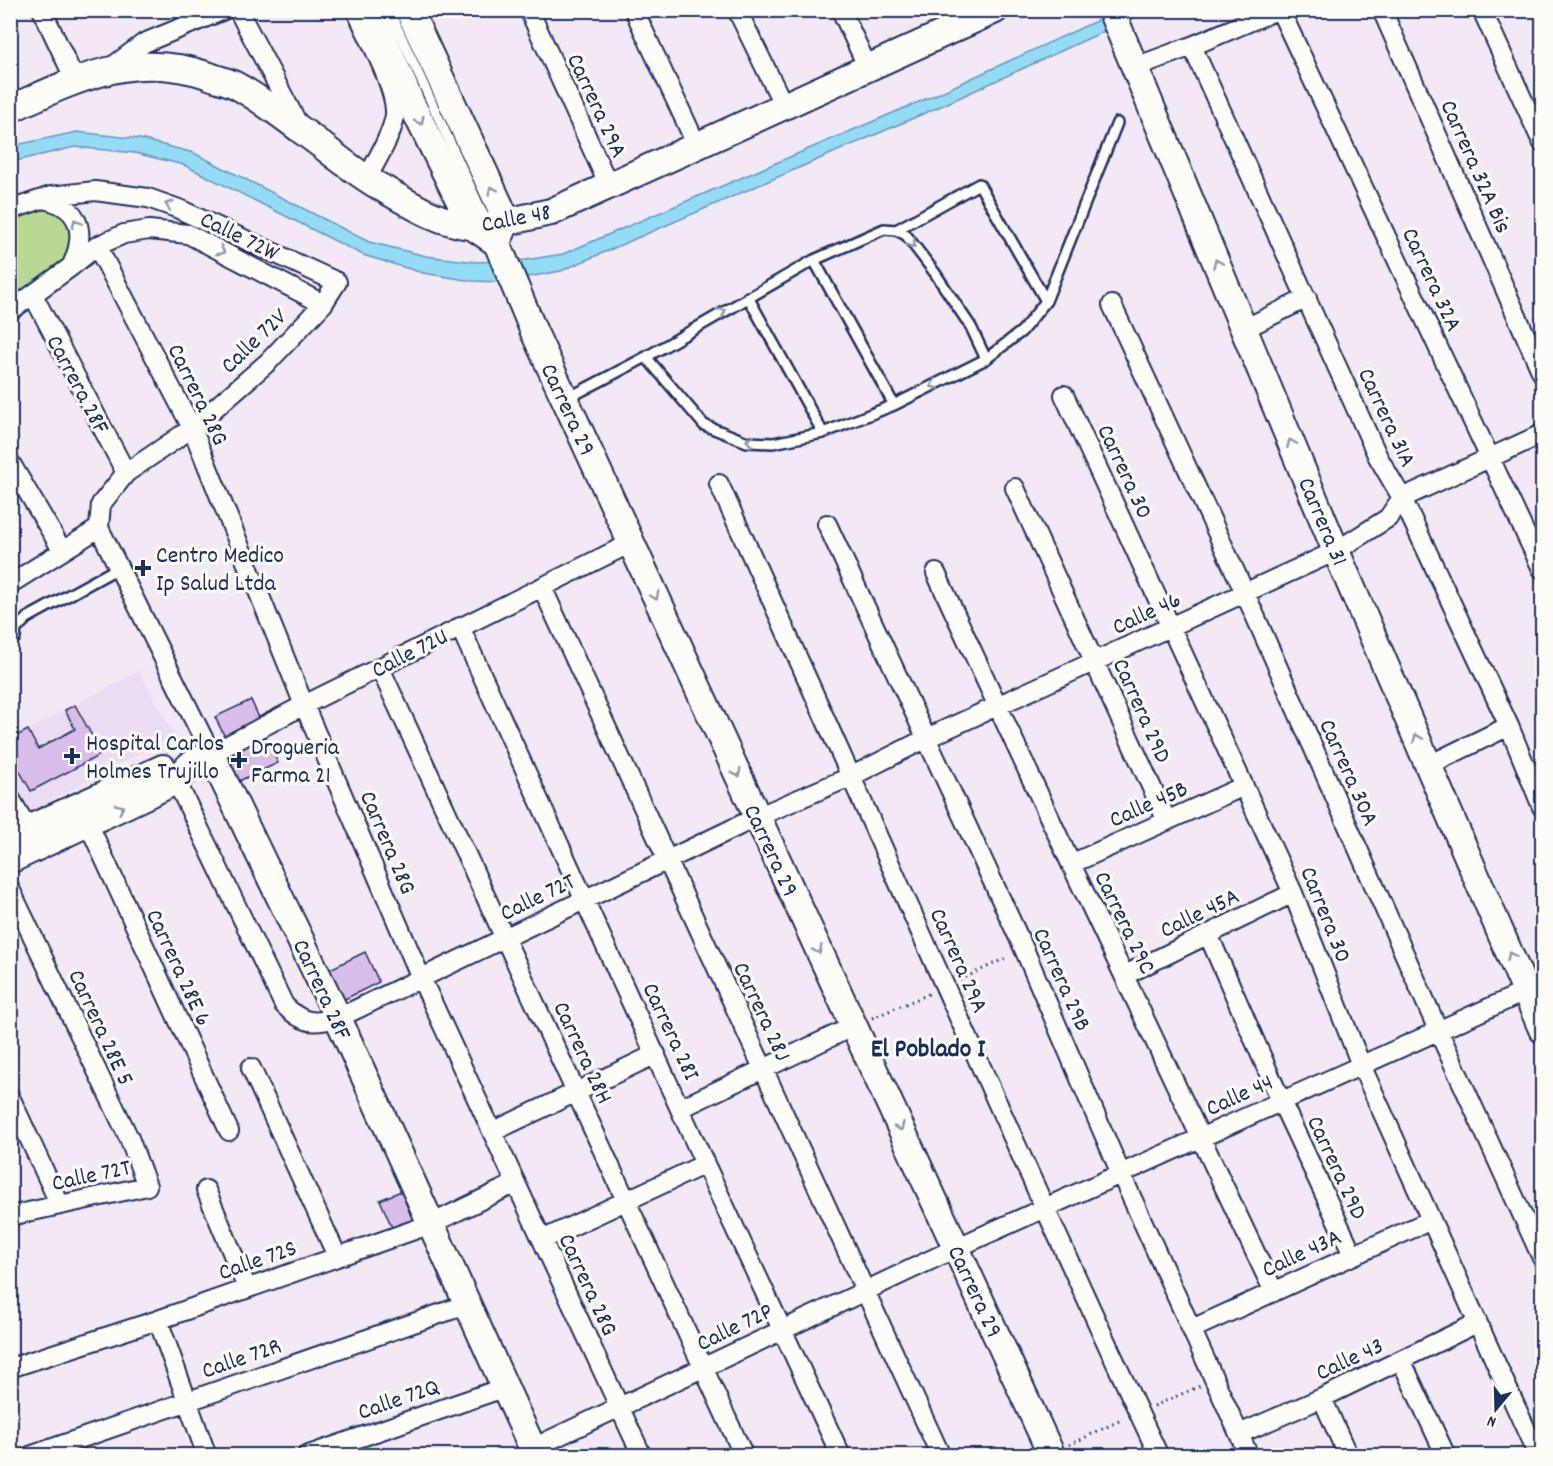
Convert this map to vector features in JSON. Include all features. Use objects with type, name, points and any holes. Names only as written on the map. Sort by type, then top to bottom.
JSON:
[{"type":"street","points":[[42,10],[75,80]]},
{"type":"street","points":[[107,70],[144,43],[224,10]]},
{"type":"street","points":[[238,10],[300,129]]},
{"type":"street","points":[[356,10],[389,84],[394,100],[395,115],[392,127],[367,179]]},
{"type":"street","name":"Carrera 29","points":[[371,10],[411,103],[493,234]]},
{"type":"street","name":"Carrera 29","points":[[409,10],[493,234],[534,332],[1052,1455]]},
{"type":"street","name":"Carrera 29A","points":[[529,10],[609,186]]},
{"type":"street","points":[[634,10],[697,146]]},
{"type":"street","points":[[737,10],[784,106]]},
{"type":"street","points":[[841,10],[868,68]]},
{"type":"street","name":"Calle 48","points":[[10,109],[75,80],[107,70],[146,65],[184,68],[236,85],[367,179],[428,213],[450,222],[493,234],[609,186],[868,68],[948,20],[995,10]]},
{"type":"street","name":"Carrera 31","points":[[1111,10],[1336,551],[1429,765],[1534,987],[1542,1029]]},
{"type":"street","points":[[1133,61],[1192,46],[1278,10]]},
{"type":"street","name":"Carrera 32A","points":[[1278,10],[1542,569]]},
{"type":"street","name":"Carrera 32A Bis","points":[[1382,10],[1542,373]]},
{"type":"street","points":[[1482,10],[1542,142]]},
{"type":"street","name":"Carrera 31A","points":[[1192,46],[1378,457],[1402,498],[1509,726],[1542,807]]},
{"type":"street","name":"Calle 72W","points":[[10,210],[40,199],[95,191],[148,198],[179,209],[337,282]]},
{"type":"street","points":[[40,199],[55,201],[68,209],[77,222],[81,237],[72,266]]},
{"type":"street","name":"Calle 72W","points":[[10,311],[97,246],[124,234],[149,230],[188,234],[323,304]]},
{"type":"street","name":"Carrera 28G","points":[[97,246],[192,429],[304,705],[421,978],[642,1455]]},
{"type":"street","name":"Calle 72V","points":[[99,528],[101,504],[126,473],[192,429],[268,362],[323,304],[337,282]]},
{"type":"street","name":"Carrera 28F","points":[[33,295],[126,473]]},
{"type":"street","points":[[1244,329],[1307,298]]},
{"type":"street","name":"Carrera 30A","points":[[1112,305],[1245,593],[1438,1030],[1542,1258]]},
{"type":"street","name":"Carrera 30","points":[[1064,394],[1293,892],[1361,1065],[1538,1455]]},
{"type":"street","name":"Calle 46","points":[[757,817],[852,776],[927,738],[1336,551],[1388,518],[1402,498],[1542,434]]},
{"type":"street","points":[[10,462],[62,550]]},
{"type":"street","name":"Carrera 29A","points":[[719,484],[1045,1209],[1159,1455]]},
{"type":"street","name":"Carrera 29D","points":[[1015,488],[1167,821]]},
{"type":"street","name":"Carrera 29B","points":[[828,524],[1024,949],[1121,1174],[1249,1455]]},
{"type":"street","points":[[10,584],[99,528]]},
{"type":"street","name":"Carrera 28F","points":[[99,528],[118,568],[186,767],[338,1018],[534,1452]]},
{"type":"street","name":"Calle 72U","points":[[10,860],[88,823],[186,767],[304,705],[631,543]]},
{"type":"street","name":"Carrera 29C","points":[[936,573],[1274,1292]]},
{"type":"street","name":"Carrera 28J","points":[[542,586],[941,1455]]},
{"type":"street","name":"Carrera 28I","points":[[460,627],[705,1164],[841,1455]]},
{"type":"street","name":"Carrera 28H","points":[[380,668],[744,1455]]},
{"type":"street","points":[[1429,765],[1509,726]]},
{"type":"street","name":"Calle 72U","points":[[19,833],[186,767]]},
{"type":"street","name":"Calle 72T","points":[[186,767],[284,1005],[304,1020],[316,1023],[338,1018],[757,817]]},
{"type":"street","name":"Calle 45B","points":[[1071,864],[1244,786]]},
{"type":"street","points":[[10,798],[19,833]]},
{"type":"street","name":"Carrera 28E 6","points":[[88,823],[229,1131]]},
{"type":"street","name":"Carrera 28E 5","points":[[10,889],[129,1138],[147,1186]]},
{"type":"street","name":"Calle 45A","points":[[1125,975],[1293,892]]},
{"type":"street","name":"Carrera 29D","points":[[1208,934],[1281,1101],[1353,1255]]},
{"type":"street","name":"Calle 44","points":[[956,1248],[1534,987]]},
{"type":"street","points":[[681,1108],[854,1026]]},
{"type":"street","points":[[492,1132],[656,1054]]},
{"type":"street","points":[[251,1068],[337,1256]]},
{"type":"street","points":[[10,1097],[60,1205]]},
{"type":"street","points":[[542,1240],[705,1164]]},
{"type":"street","name":"Calle 72S","points":[[10,1368],[158,1320],[431,1224],[516,1183]]},
{"type":"street","name":"Calle 72T","points":[[10,1216],[147,1186]]},
{"type":"street","points":[[206,1190],[246,1288]]},
{"type":"street","name":"Calle 43A","points":[[1192,1329],[1431,1220]]},
{"type":"street","name":"Calle 72P","points":[[534,1452],[620,1406],[956,1248]]},
{"type":"street","name":"Calle 72R","points":[[30,1455],[468,1304]]},
{"type":"street","points":[[158,1320],[207,1455]]},
{"type":"street","name":"Calle 43","points":[[1239,1434],[1322,1398],[1477,1323]]},
{"type":"street","points":[[1401,1360],[1446,1455]]},
{"type":"street","name":"Calle 72Q","points":[[306,1455],[506,1387]]},
{"type":"street","points":[[1322,1398],[1348,1455]]},
{"type":"lane","points":[[389,10],[493,234]]},
{"type":"lane","points":[[646,357],[704,425],[747,442],[773,443],[823,433],[894,405],[986,359],[1022,331],[1046,301],[1117,123]]},
{"type":"lane","points":[[897,230],[979,184],[1046,301]]},
{"type":"lane","points":[[565,400],[646,357],[814,260],[884,229],[897,230],[906,235],[971,327],[986,359]]},
{"type":"lane","points":[[814,260],[894,405]]},
{"type":"lane","points":[[748,297],[823,433]]},
{"type":"lane","points":[[15,638],[16,629],[27,618],[118,568]]},
{"type":"shaded area","name":"Hospital Carlos Holmes Trujillo","points":[[139,671],[174,735],[27,813],[11,783],[11,739]]},
{"type":"green space","points":[[40,199],[68,209],[78,252],[11,311],[11,210]]},
{"type":"water","points":[[1118,11],[1148,11],[939,107],[561,271],[501,282],[472,281],[423,273],[363,255],[184,165],[135,153],[75,147],[11,162],[11,146],[77,132],[140,139],[194,153],[369,242],[426,256],[476,262],[526,260],[563,254],[935,95]]},
{"type":"building","points":[[251,700],[260,720],[225,737],[215,717]]},
{"type":"building","points":[[75,705],[102,754],[31,791],[10,754],[10,739],[28,730],[38,749],[75,729],[65,710]]},
{"type":"building","points":[[265,736],[278,763],[239,781],[227,753]]},
{"type":"building","points":[[365,952],[379,982],[343,1000],[328,970]]},
{"type":"building","points":[[401,1191],[415,1226],[395,1234],[380,1200]]},
{"type":"place","name":"Centro Medico Ip Salud Ltda","points":[[143,568]]},
{"type":"place","name":"Hospital Carlos Holmes Trujillo","points":[[72,756]]},
{"type":"place","name":"Drogueria Farma 21","points":[[239,760]]},
{"type":"district","name":"El Poblado I","points":[[928,1047]]}]
